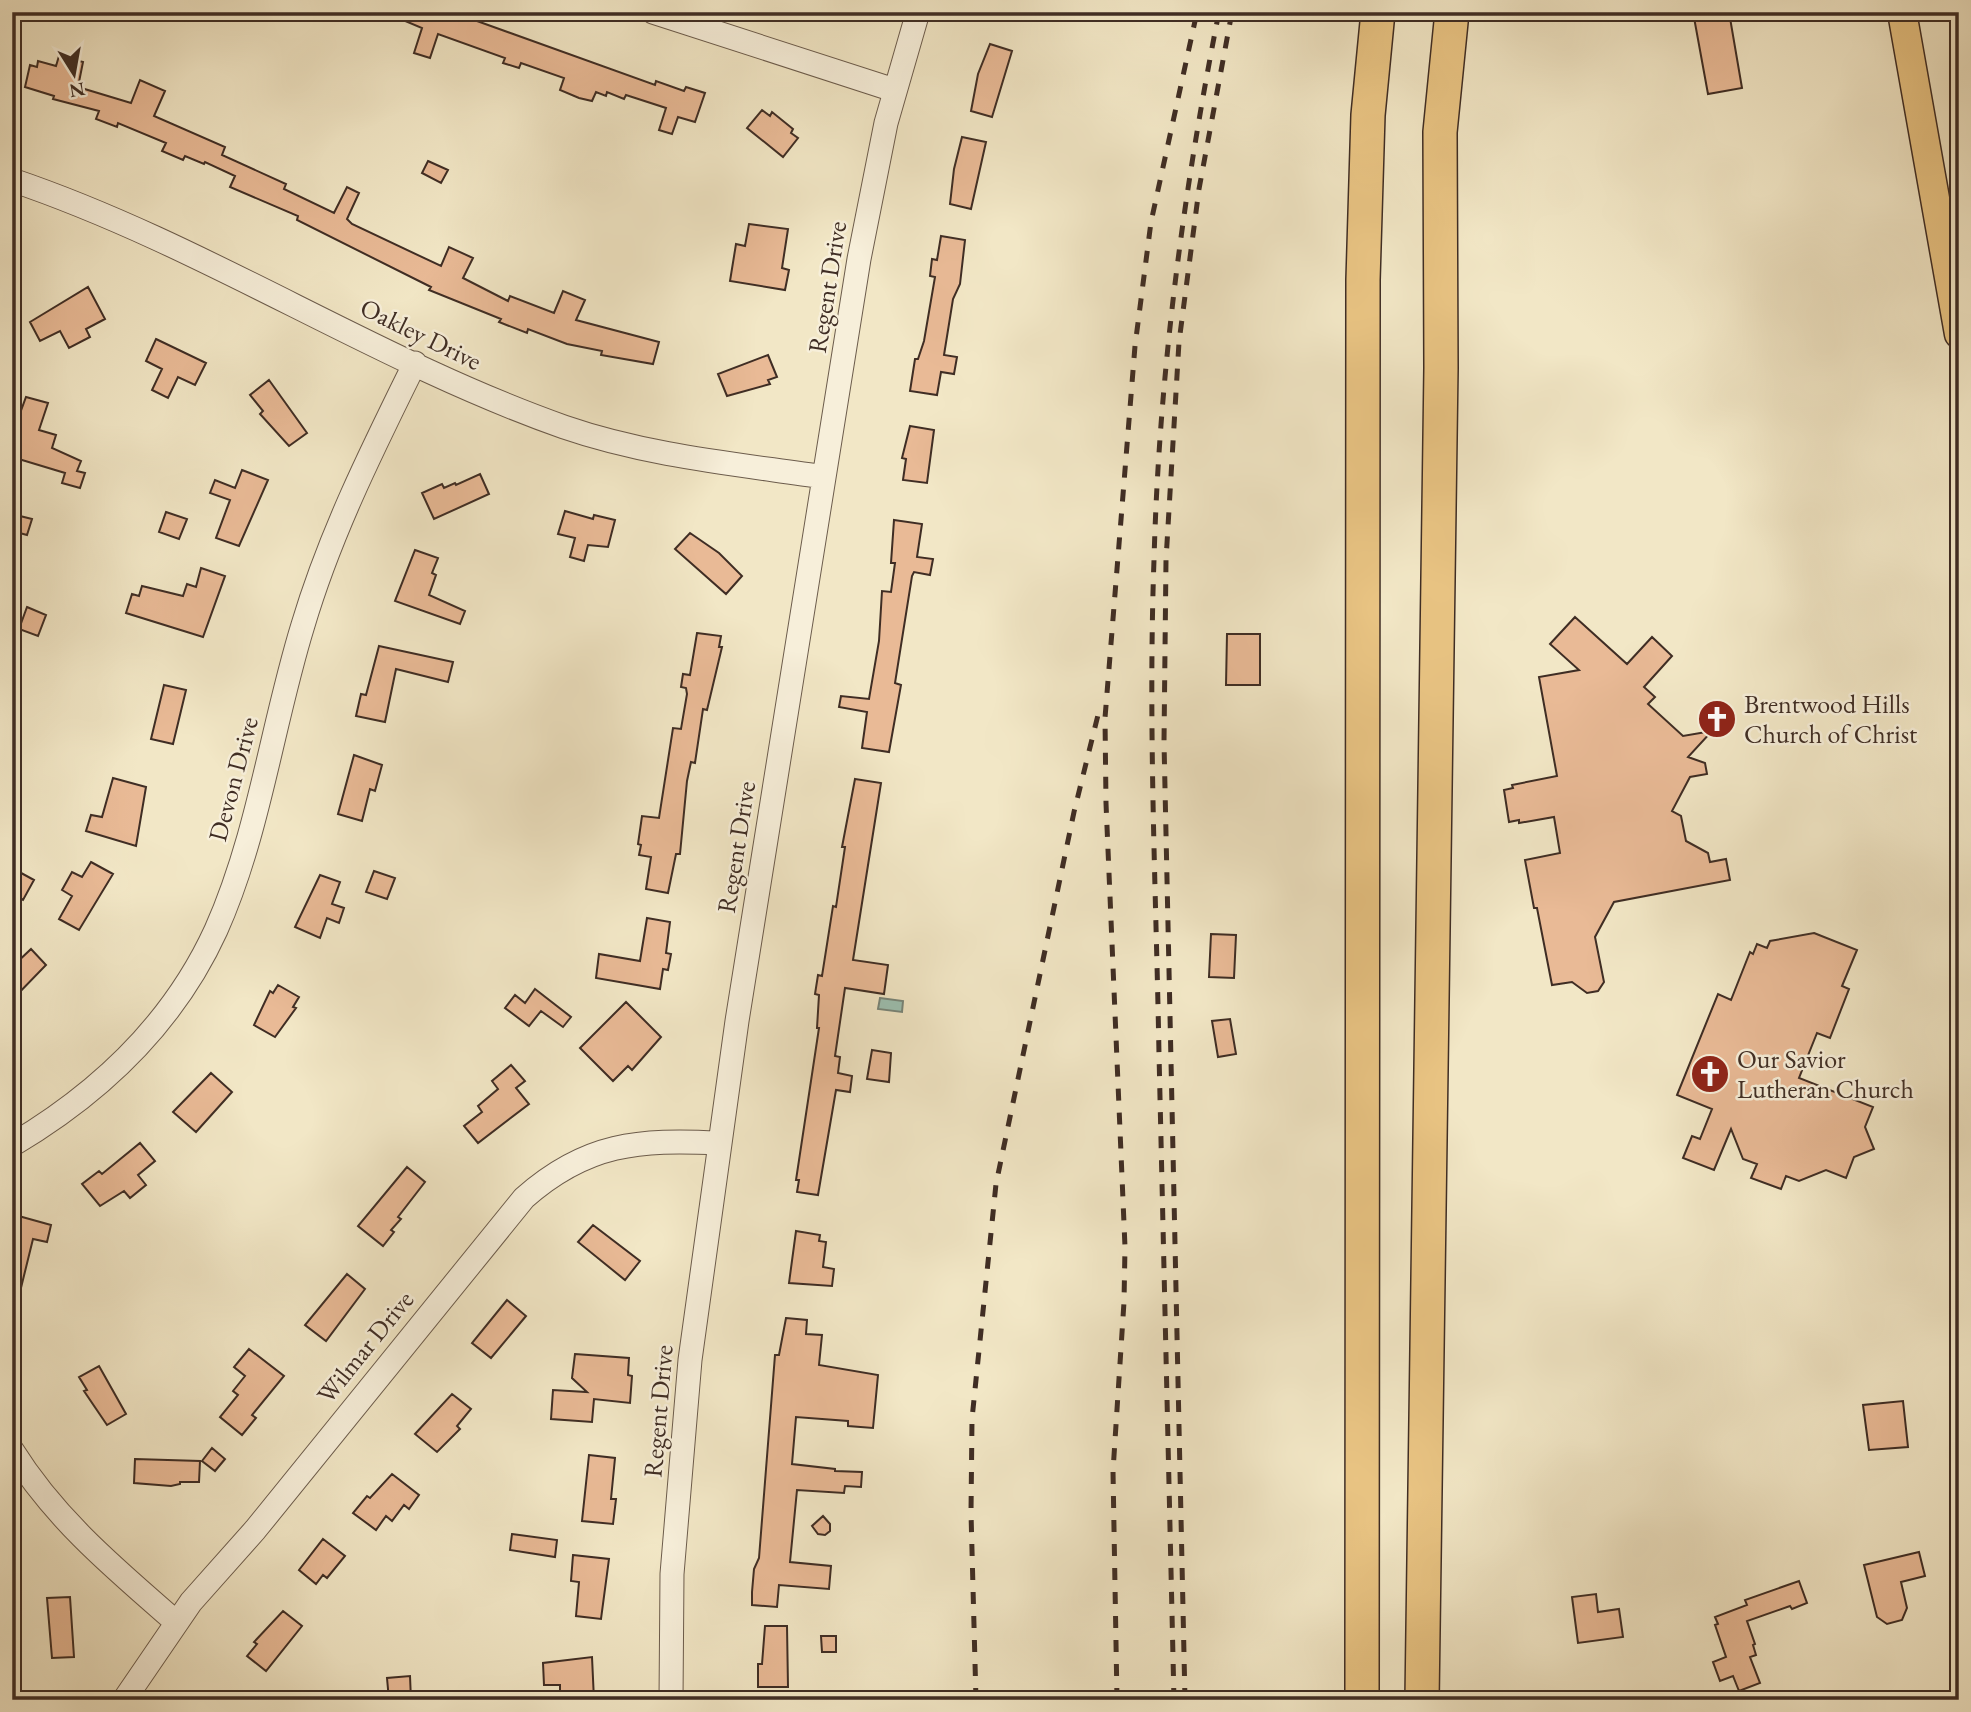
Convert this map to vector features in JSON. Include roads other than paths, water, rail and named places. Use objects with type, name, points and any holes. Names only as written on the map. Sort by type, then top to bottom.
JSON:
[{"type":"highway","points":[[1362,1700],[1364,258],[1367,129],[1378,12]]},
{"type":"highway","points":[[1422,1700],[1441,368],[1440,132],[1452,12]]},
{"type":"main road","points":[[1902,12],[1959,334]]},
{"type":"street","points":[[653,12],[894,90]]},
{"type":"street","name":"Regent Drive","points":[[671,1700],[672,1583],[690,1360],[719,1143],[859,259],[894,90],[918,12]]},
{"type":"street","name":"Oakley Drive","points":[[12,180],[59,196],[197,255],[415,363],[514,407],[611,441],[671,454],[824,477]]},
{"type":"street","name":"Devon Drive","points":[[12,1145],[80,1101],[124,1062],[170,1008],[206,949],[220,919],[245,846],[295,650],[324,562],[415,363]]},
{"type":"street","name":"Wilmar Drive","points":[[124,1700],[176,1622],[524,1198],[566,1166],[612,1147],[656,1141],[719,1143]]},
{"type":"street","points":[[12,1450],[32,1481],[73,1529],[176,1622]]},
{"type":"railway","points":[[1117,1700],[1113,1471],[1125,1247],[1106,803],[1105,718],[1135,346],[1151,222],[1197,12]]},
{"type":"railway","points":[[1174,1700],[1153,807],[1152,622],[1157,491],[1167,353],[1194,148],[1219,12]]},
{"type":"railway","points":[[1185,1700],[1164,742],[1166,560],[1179,342],[1199,189],[1232,12]]},
{"type":"railway","points":[[976,1700],[971,1513],[972,1419],[996,1184],[1074,812],[1099,711]]},
{"type":"place","name":"Brentwood Hills Church of Christ","points":[[1717,719]]},
{"type":"place","name":"Our Savior Lutheran Church","points":[[1710,1074]]}]
